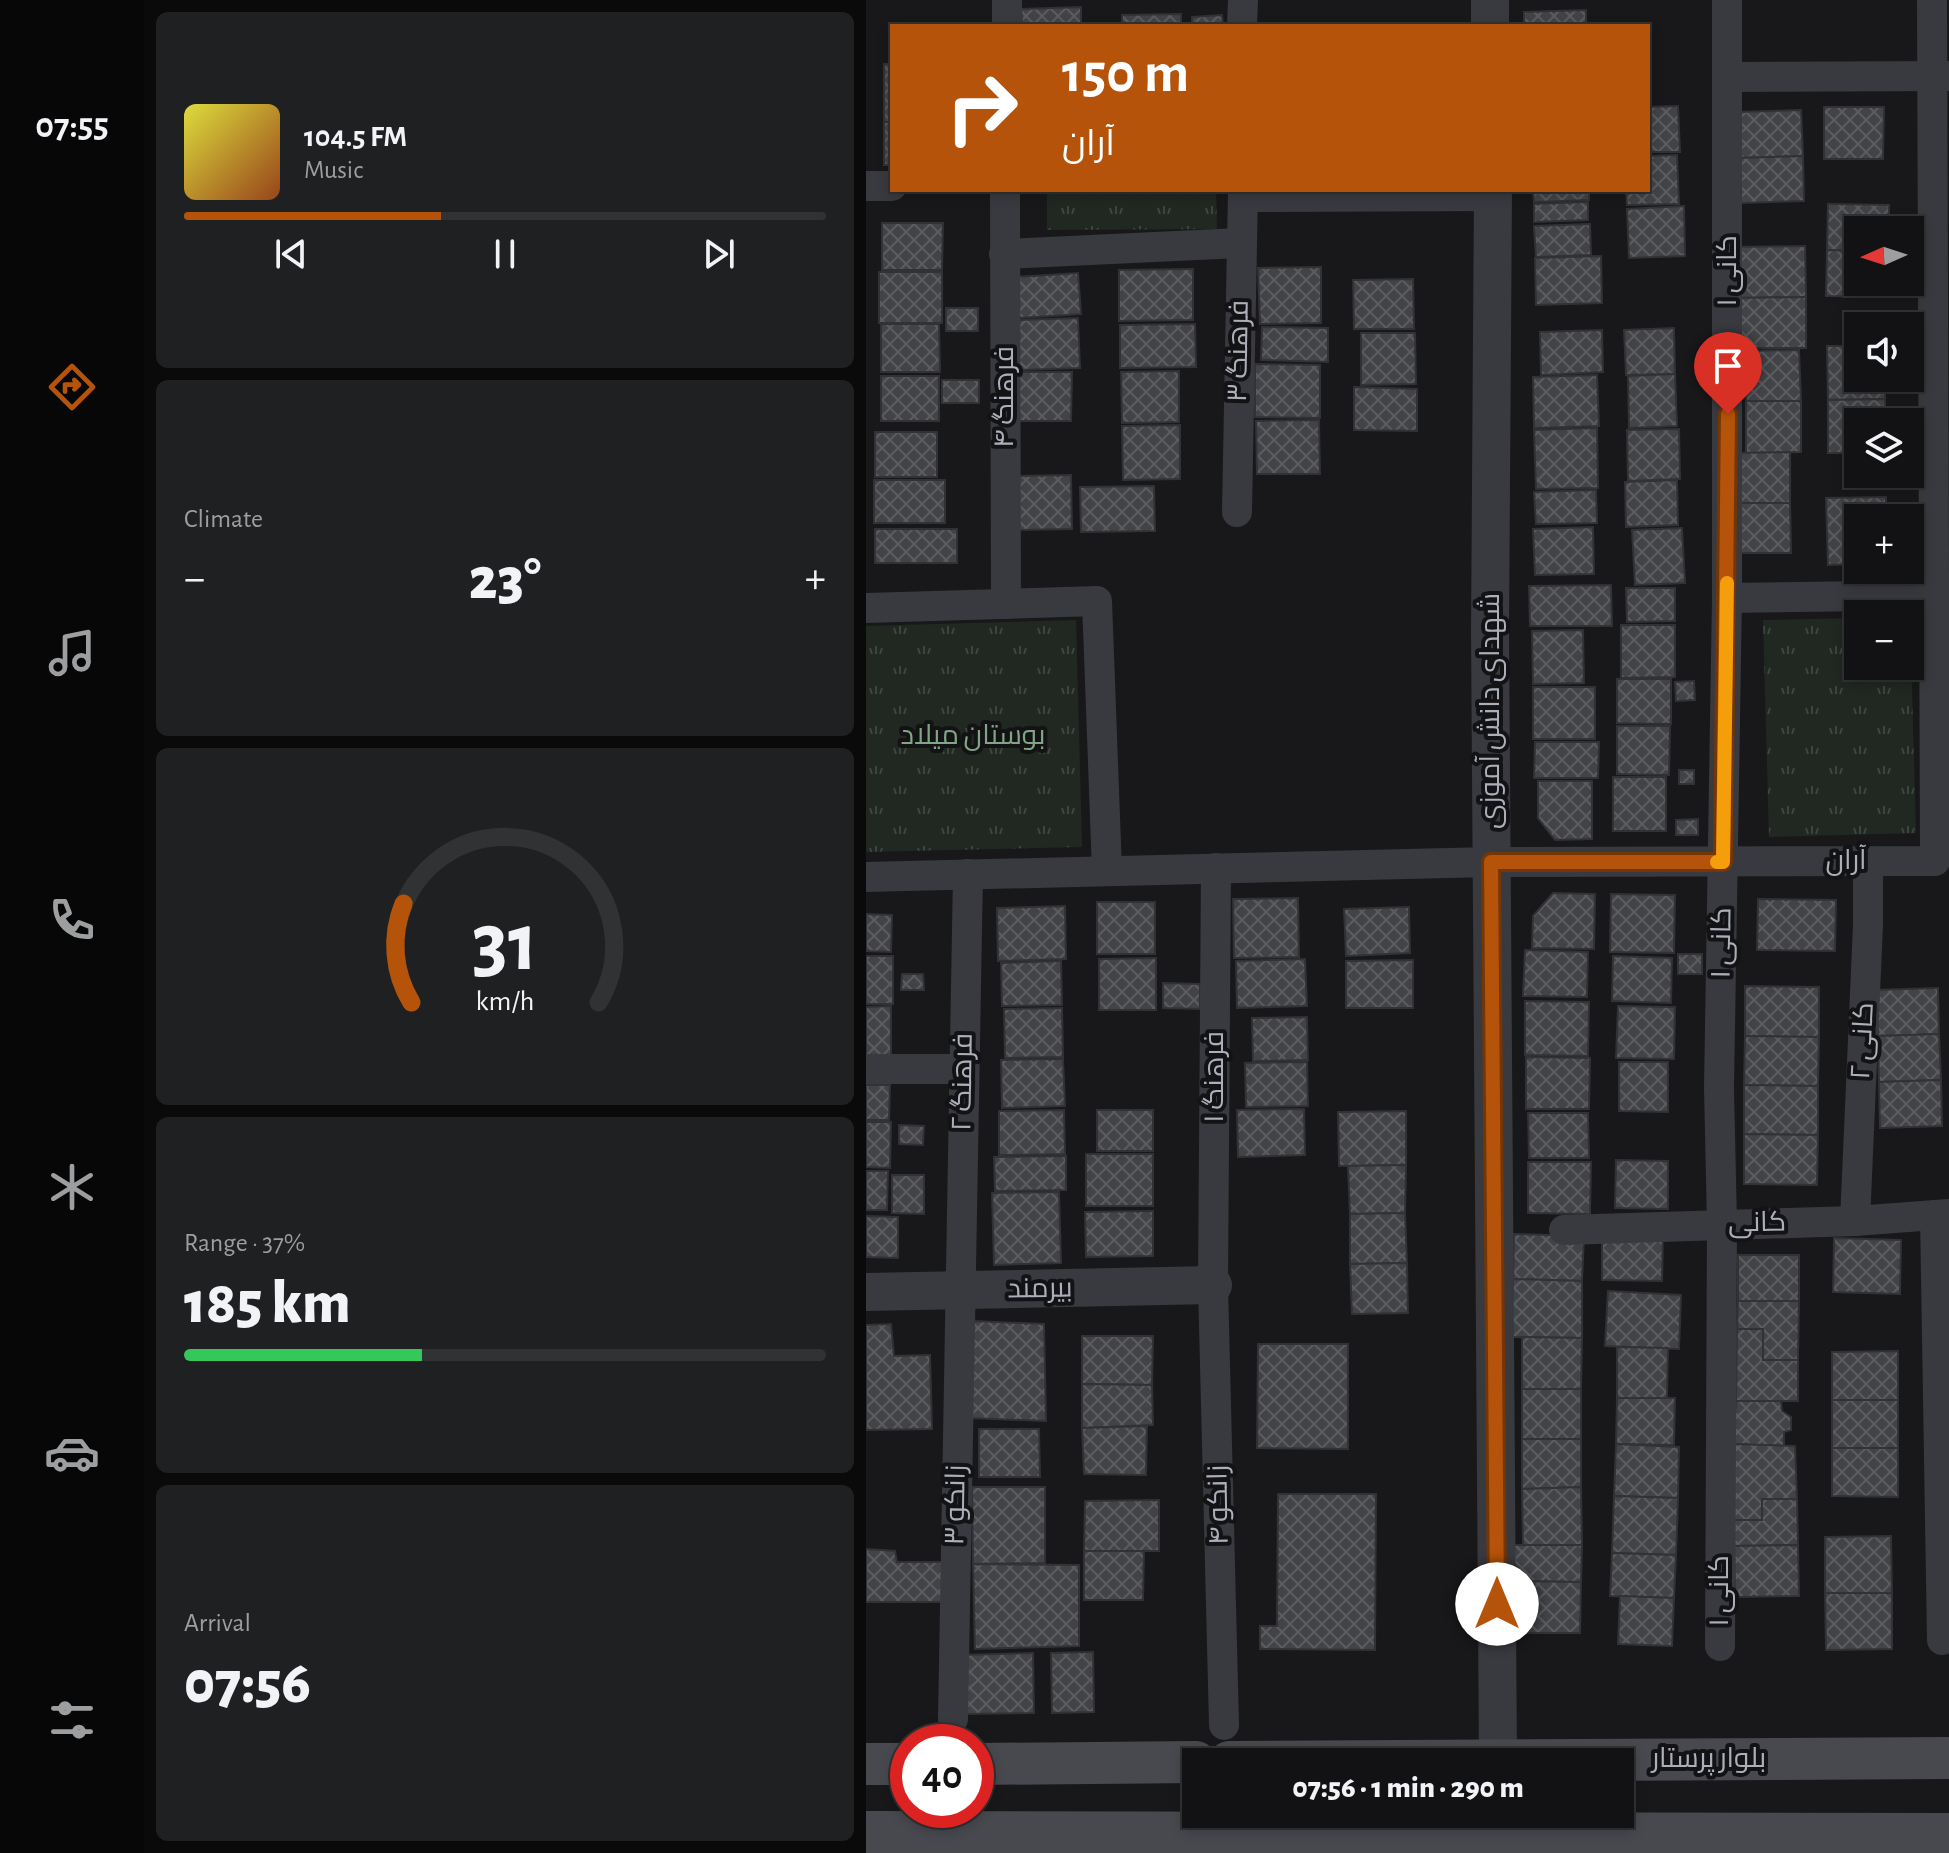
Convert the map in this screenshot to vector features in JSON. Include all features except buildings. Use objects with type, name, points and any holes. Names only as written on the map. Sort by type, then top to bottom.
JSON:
[{"type":"main road","name":"بلوار پرستار","points":[[1226,1743],[1302,1748]]},
{"type":"main road","name":"بلوار پرستار","points":[[1634,1760],[1949,1758]]},
{"type":"main road","points":[[994,1764],[1182,1762]]},
{"type":"main road","points":[[866,1764],[890,1764]]},
{"type":"main road","points":[[866,1832],[1110,1844],[1949,1834]]},
{"type":"street","points":[[1007,0],[1007,24]]},
{"type":"street","points":[[1242,24],[1243,0]]},
{"type":"street","points":[[1490,0],[1490,24]]},
{"type":"street","name":"کانی ۱","points":[[1720,1646],[1722,1224],[1719,1088],[1727,598],[1727,0]]},
{"type":"street","points":[[1727,598],[1942,595],[1941,76],[1932,0]]},
{"type":"street","points":[[1729,77],[1941,76]]},
{"type":"street","points":[[866,186],[890,186]]},
{"type":"street","name":"فرهنگ ۴","points":[[1005,192],[1006,604]]},
{"type":"street","points":[[1244,194],[1493,193]]},
{"type":"street","name":"شهدای دانش آموزی","points":[[1493,193],[1491,862],[1498,1748]]},
{"type":"street","name":"فرهنگ ۳","points":[[1237,512],[1240,243],[1244,194]]},
{"type":"street","points":[[1004,254],[1240,243]]},
{"type":"street","name":"آران","points":[[866,877],[1491,862],[1935,861],[1942,595]]},
{"type":"street","points":[[866,608],[1097,601],[1107,871]]},
{"type":"street","name":"کانی ۲","points":[[1855,1221],[1868,861]]},
{"type":"street","name":"فرهنگ ۱","points":[[1213,1285],[1216,868]]},
{"type":"street","name":"فرهنگ ۲","points":[[959,1290],[968,874]]},
{"type":"street","points":[[866,1069],[964,1069]]},
{"type":"street","points":[[1942,1214],[1942,1640]]},
{"type":"street","name":"کانی","points":[[1564,1230],[1855,1221],[1942,1214]]},
{"type":"street","name":"بیرمند","points":[[866,1292],[1213,1285]]},
{"type":"street","name":"زانکو ۴","points":[[1213,1285],[1226,1743]]},
{"type":"street","name":"زانکو ۳","points":[[953,1719],[959,1290]]},
{"type":"green space","points":[[1047,192],[1216,192],[1217,229],[1047,230]]},
{"type":"green space","points":[[1844,618],[1844,680],[1912,680],[1916,833],[1769,837],[1763,620]]},
{"type":"green space","name":"بوستان میلاد","points":[[1076,620],[1082,847],[866,852],[866,626]]},
{"type":"slow traffic","points":[[1717,862],[1723,862],[1727,583]]},
{"type":"route","points":[[1497,1604],[1491,862],[1723,862],[1728,414]]}]
